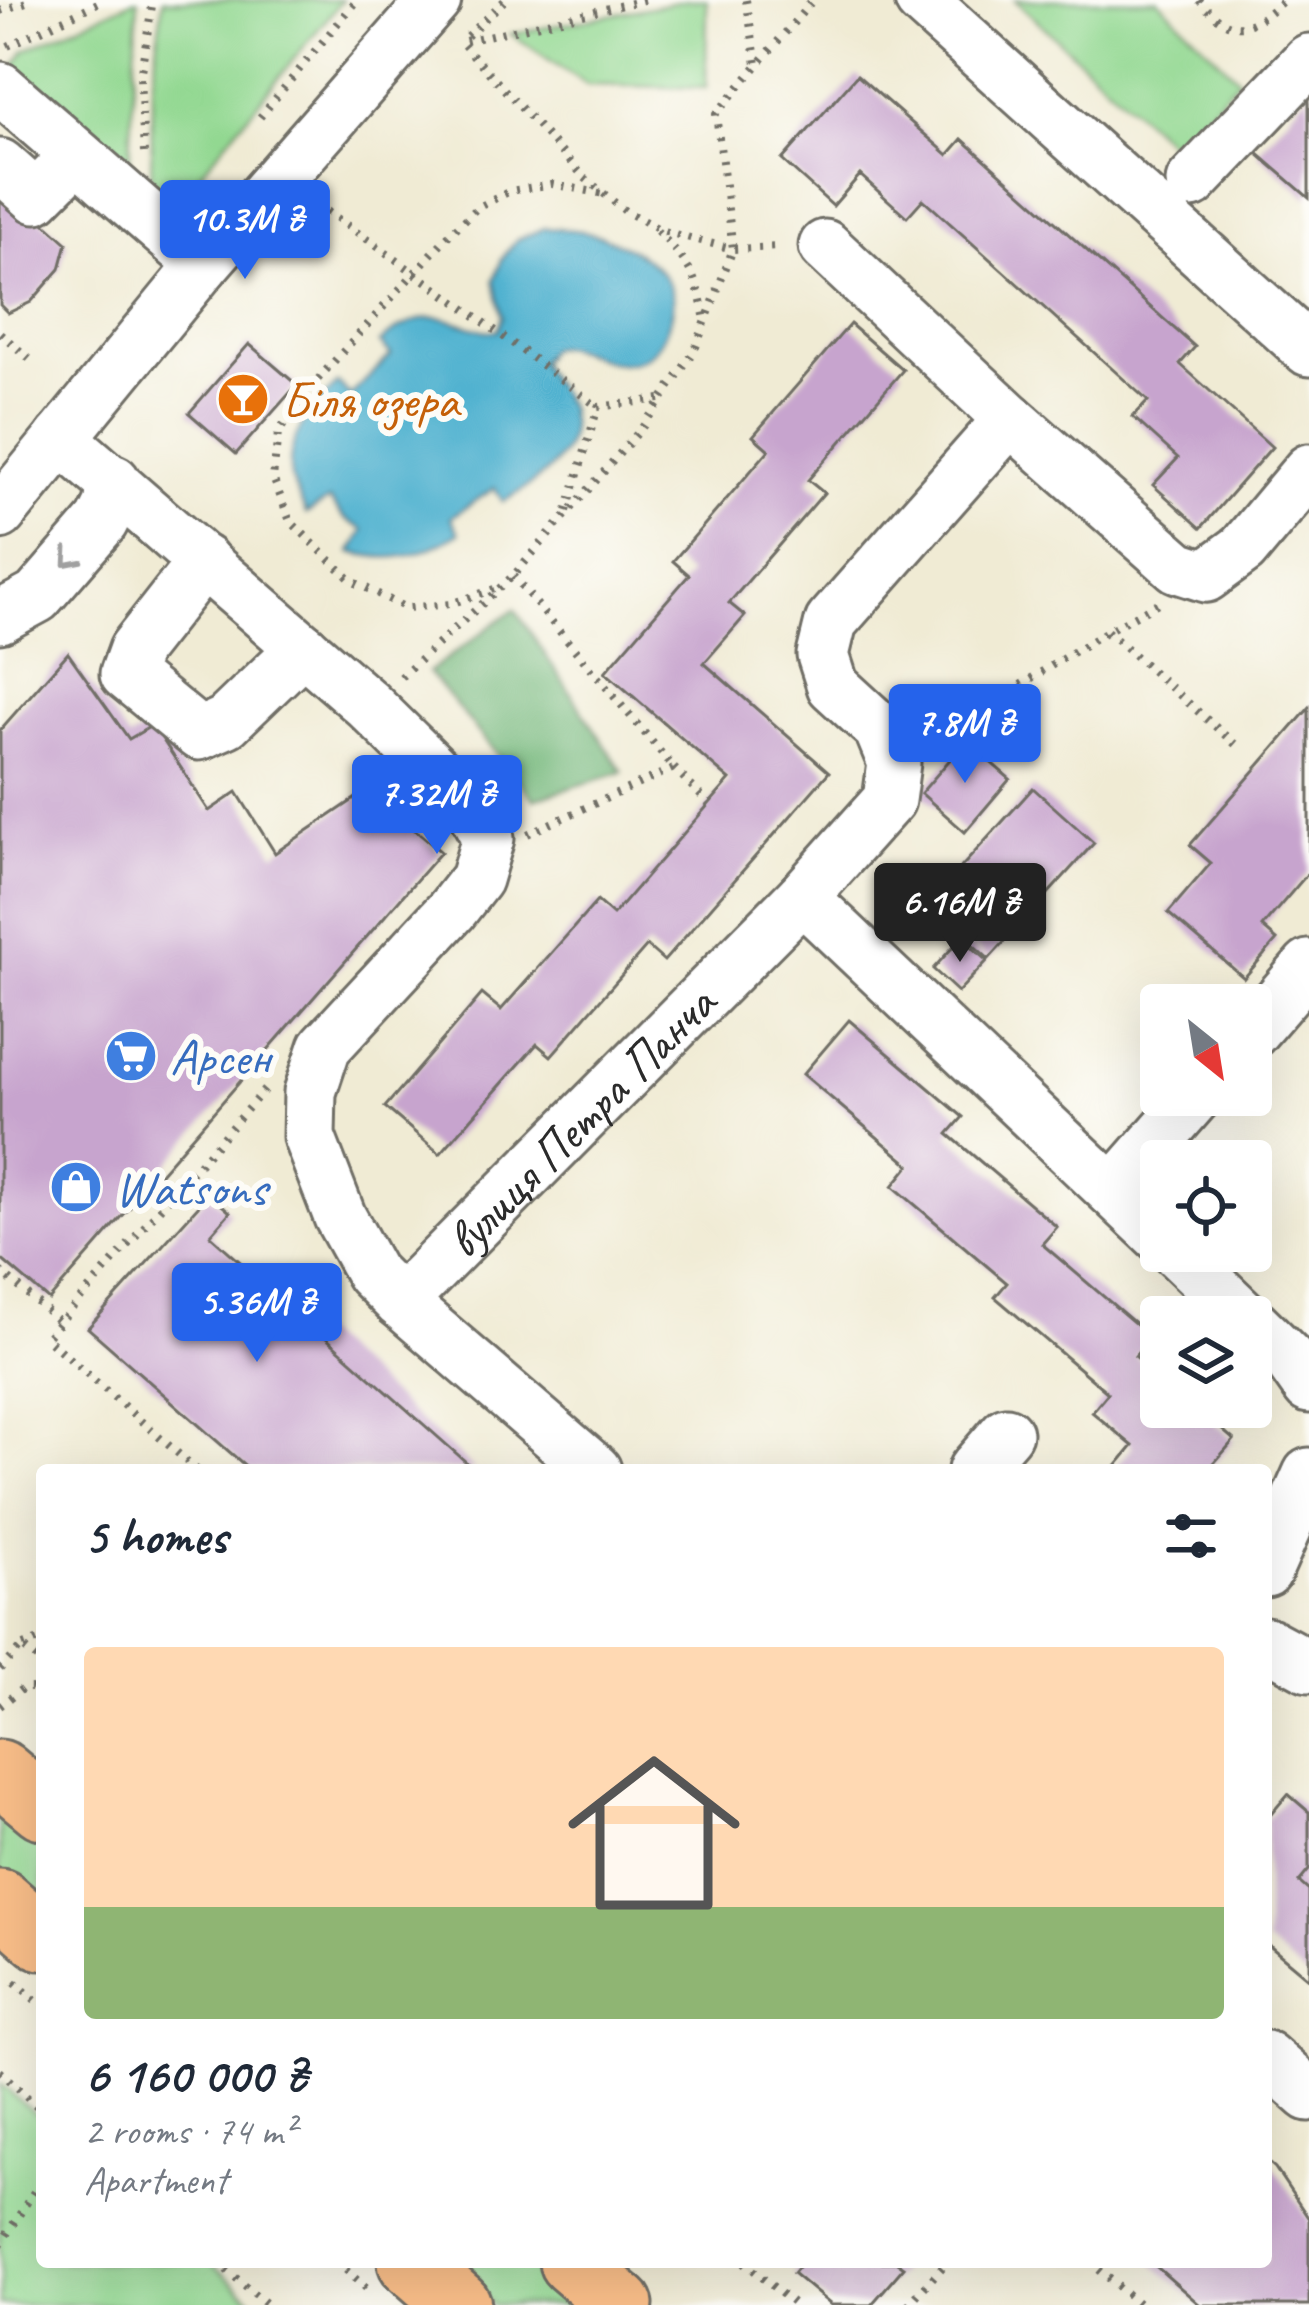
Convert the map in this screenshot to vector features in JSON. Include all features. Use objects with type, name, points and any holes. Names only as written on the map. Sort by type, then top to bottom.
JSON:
[{"type":"main road","points":[[0,1772],[36,1802]]},
{"type":"main road","points":[[0,1901],[36,1933]]},
{"type":"main road","points":[[417,2268],[459,2305]]},
{"type":"main road","points":[[578,2268],[621,2305]]},
{"type":"street","points":[[0,513],[203,265],[435,0]]},
{"type":"street","points":[[921,0],[1309,350]]},
{"type":"street","points":[[1192,182],[1309,60]]},
{"type":"street","points":[[1145,202],[1257,84]]},
{"type":"street","points":[[0,88],[203,265]]},
{"type":"street","points":[[0,165],[36,197],[77,156]]},
{"type":"street","points":[[825,246],[1178,567],[1206,576],[1243,549],[1309,470]]},
{"type":"street","points":[[894,763],[880,729],[832,686],[823,655],[831,622],[1010,419]]},
{"type":"street","name":"вулиця Петра Панча","points":[[62,438],[367,704],[470,805],[488,838],[476,879],[325,1047],[310,1093],[309,1137],[340,1217],[370,1273],[400,1302],[802,897],[889,800],[894,763]]},
{"type":"street","points":[[0,617],[37,597],[102,523],[114,481]]},
{"type":"street","points":[[204,561],[135,649],[126,674],[199,734],[226,722],[303,648]]},
{"type":"street","points":[[802,897],[1140,1217]]},
{"type":"street","points":[[1272,1009],[1309,967]]},
{"type":"street","points":[[1112,1191],[1178,1116]]},
{"type":"street","points":[[1198,1272],[1223,1296]]},
{"type":"street","points":[[400,1302],[588,1464]]},
{"type":"street","points":[[1272,1343],[1309,1388]]},
{"type":"street","points":[[1272,1557],[1309,1474]]},
{"type":"street","points":[[1272,1646],[1309,1666]]},
{"type":"street","points":[[1272,2062],[1309,2095]]},
{"type":"path","points":[[0,11],[32,0]]},
{"type":"path","points":[[0,49],[104,0]]},
{"type":"path","points":[[144,164],[140,77],[153,0]]},
{"type":"path","points":[[260,117],[357,0]]},
{"type":"path","points":[[644,0],[460,42],[585,178],[625,211],[663,231],[733,249]]},
{"type":"path","points":[[746,0],[757,65]]},
{"type":"path","points":[[367,704],[513,576],[640,429],[694,352],[733,249],[716,114],[813,0]]},
{"type":"path","points":[[1199,0],[1223,24],[1238,27],[1265,16],[1284,0]]},
{"type":"path","points":[[501,587],[450,604],[406,608],[352,581],[290,521],[273,478],[278,433],[308,389],[477,208],[510,191],[553,184],[604,194]]},
{"type":"path","points":[[317,204],[598,407],[661,399]]},
{"type":"path","points":[[650,224],[685,259],[698,284],[705,322]]},
{"type":"path","points":[[0,333],[34,363]]},
{"type":"path","points":[[565,516],[598,407]]},
{"type":"path","points":[[513,576],[674,769],[710,804]]},
{"type":"path","points":[[894,763],[1206,576]]},
{"type":"path","points":[[1107,632],[1237,745]]},
{"type":"path","points":[[524,836],[674,769]]},
{"type":"path","points":[[190,1464],[46,1338],[260,1093],[325,1047]]},
{"type":"path","points":[[0,1271],[60,1322]]},
{"type":"path","points":[[0,1670],[22,1646],[36,1641]]},
{"type":"path","points":[[22,1646],[36,1658]]},
{"type":"path","points":[[0,1706],[23,1688],[36,1692]]},
{"type":"path","points":[[0,2072],[36,2105]]},
{"type":"path","points":[[0,2246],[36,2189]]},
{"type":"path","points":[[224,2268],[268,2305]]},
{"type":"path","points":[[751,2268],[795,2305]]},
{"type":"path","points":[[908,2305],[942,2268]]},
{"type":"path","points":[[1097,2268],[1140,2305]]},
{"type":"green space","points":[[138,0],[129,170],[12,69],[25,50]]},
{"type":"green space","points":[[163,0],[342,0],[177,202],[151,192],[152,85]]},
{"type":"green space","points":[[707,0],[706,88],[587,85],[511,34]]},
{"type":"green space","points":[[1015,0],[1158,0],[1239,79],[1174,147]]},
{"type":"green space","points":[[515,609],[623,772],[534,799],[428,672]]},
{"type":"green space","points":[[0,1806],[36,1838],[36,1907],[0,1876]]},
{"type":"green space","points":[[0,2084],[36,2114],[36,2268],[217,2268],[260,2305],[0,2305]]},
{"type":"green space","points":[[450,2268],[533,2268],[576,2305],[493,2305]]},
{"type":"water","points":[[544,228],[604,238],[635,252],[661,273],[673,301],[659,343],[647,356],[621,363],[573,349],[550,348],[539,362],[569,414],[570,431],[558,460],[503,502],[495,488],[451,517],[459,533],[432,547],[395,557],[351,552],[364,530],[345,519],[329,500],[306,514],[294,486],[290,463],[302,424],[338,383],[350,396],[391,355],[380,343],[408,324],[441,318],[497,330],[502,317],[494,280],[502,259],[516,240]]},
{"type":"building","points":[[857,75],[948,155],[962,139],[1195,347],[1180,364],[1272,447],[1201,528],[1153,485],[1178,458],[1133,417],[1148,401],[923,199],[907,217],[860,175],[833,206],[782,160]]},
{"type":"building","points":[[1309,92],[1309,198],[1257,153]]},
{"type":"building","points":[[0,183],[67,243],[60,269],[31,302],[8,313],[0,305]]},
{"type":"building","points":[[850,324],[903,370],[808,480],[824,493],[729,603],[745,616],[704,663],[829,772],[664,961],[647,946],[551,1056],[537,1044],[440,1154],[385,1107],[482,994],[501,1010],[597,901],[613,915],[730,780],[605,672],[689,575],[673,561],[769,450],[753,436]]},
{"type":"building","name":"Біля озера","points":[[249,344],[297,385],[236,454],[189,413]]},
{"type":"building","name":"Арсен","points":[[68,653],[129,739],[153,725],[209,811],[237,792],[275,853],[368,790],[441,852],[49,1300],[0,1258],[0,730]]},
{"type":"building","points":[[1309,708],[1309,872],[1262,927],[1277,940],[1244,978],[1168,913],[1211,863],[1190,845]]},
{"type":"building","points":[[966,741],[1010,779],[965,832],[921,793]]},
{"type":"building","points":[[1033,788],[1094,843],[989,959],[928,904]]},
{"type":"building","points":[[961,938],[987,961],[958,992],[933,969]]},
{"type":"building","points":[[849,1020],[963,1117],[948,1134],[1057,1227],[1042,1244],[1140,1328],[1140,1350],[1135,1356],[1140,1360],[1140,1428],[1220,1428],[1234,1440],[1213,1464],[1118,1464],[1133,1446],[1092,1412],[1108,1393],[995,1297],[1007,1283],[893,1186],[910,1165],[803,1074]]},
{"type":"building","points":[[209,1194],[230,1212],[210,1235],[468,1464],[243,1464],[88,1328]]},
{"type":"building","points":[[1288,1794],[1309,1812],[1309,1870],[1299,1882],[1309,1891],[1309,1979],[1272,1948],[1272,1813]]},
{"type":"building","points":[[1272,2165],[1309,2219],[1309,2305],[1200,2305],[1158,2268],[1272,2268]]},
{"type":"building","points":[[797,2268],[903,2268],[871,2305],[831,2305],[793,2273]]},
{"type":"place","name":"Біля озера","points":[[243,399]]},
{"type":"place","name":"Арсен","points":[[131,1056]]},
{"type":"place","name":"Watsons","points":[[76,1187]]}]
